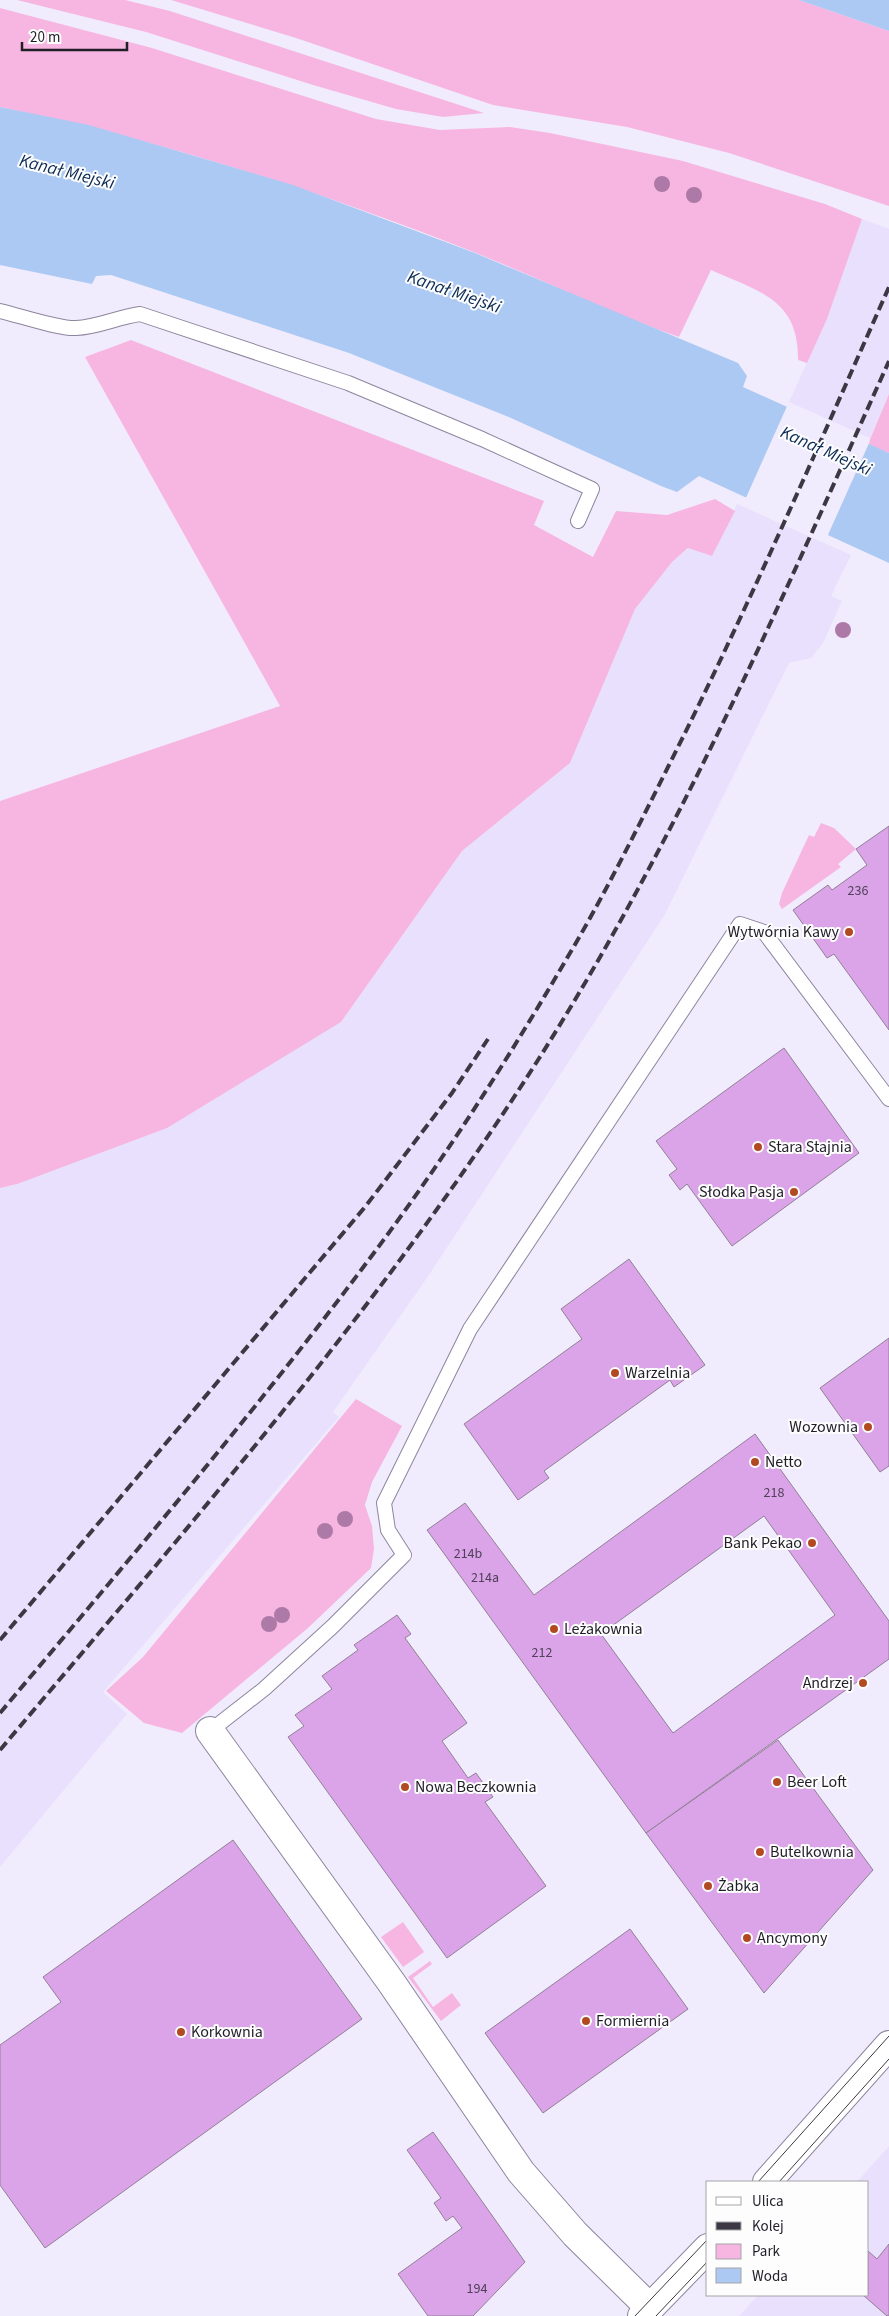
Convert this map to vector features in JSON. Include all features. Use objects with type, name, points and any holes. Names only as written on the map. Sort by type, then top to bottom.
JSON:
[{"type":"street","points":[[210,1731],[396,1989],[522,2172],[646,2312],[706,2250]]},
{"type":"street","points":[[768,2181],[889,2045]]},
{"type":"lane","points":[[0,311],[74,328],[98,325],[120,317],[140,314],[348,383],[482,439],[592,489],[578,522]]},
{"type":"lane","points":[[210,1731],[264,1689],[404,1555],[388,1530],[384,1503],[470,1329],[740,924],[764,932],[889,1099]]},
{"type":"shaded area","points":[[862,219],[889,229],[889,394],[870,438],[789,402],[827,319]]},
{"type":"shaded area","points":[[737,504],[851,555],[831,596],[842,601],[823,643],[811,658],[789,663],[664,916],[429,1275],[333,1412],[339,1417],[103,1692],[127,1714],[0,1867],[0,1188],[17,1184],[341,1022],[462,851],[570,763],[635,609],[672,562],[689,548],[712,556]]},
{"type":"shaded area","points":[[889,2146],[889,2316],[739,2316],[757,2296],[869,2296],[869,2181],[858,2181]]},
{"type":"green space","points":[[17,0],[125,0],[170,11],[484,113],[443,117],[396,109],[146,32]]},
{"type":"green space","points":[[171,0],[799,0],[889,31],[889,206],[729,153],[627,127],[493,105],[296,38]]},
{"type":"green space","points":[[0,8],[152,48],[376,119],[440,130],[510,127],[550,133],[683,161],[825,204],[862,219],[827,319],[807,363],[798,360],[796,339],[791,323],[783,310],[772,300],[745,284],[711,270],[679,337],[628,318],[476,253],[301,189],[182,152],[0,107]]},
{"type":"green space","points":[[131,340],[544,501],[534,525],[593,557],[616,511],[667,515],[715,499],[735,511],[712,556],[688,548],[672,562],[635,609],[570,763],[462,851],[341,1022],[167,1128],[17,1184],[0,1188],[0,801],[280,706],[85,357]]},
{"type":"green space","points":[[889,394],[889,453],[868,444]]},
{"type":"green space","points":[[821,823],[834,828],[856,849],[838,864],[841,867],[782,909],[779,904],[782,893],[809,835],[814,837]]},
{"type":"green space","points":[[356,1399],[402,1426],[372,1482],[365,1505],[372,1526],[374,1549],[371,1568],[308,1628],[182,1733],[144,1723],[106,1691],[143,1657]]},
{"type":"green space","points":[[403,1922],[424,1952],[403,1967],[381,1937]]},
{"type":"green space","points":[[430,1961],[432,1964],[413,1978],[433,2007],[452,1993],[461,2005],[441,2021],[408,1977]]},
{"type":"water","points":[[799,0],[889,0],[889,31]]},
{"type":"water","name":"Kanał Miejski","points":[[0,107],[89,125],[293,185],[475,253],[738,363],[747,376],[743,387],[889,453],[889,563],[699,476],[677,492],[511,418],[349,353],[111,275],[96,276],[92,284],[0,265]]},
{"type":"pier","points":[[788,404],[870,441],[827,537],[745,500]]},
{"type":"building","name":"Wytwórnia Kawy","points":[[889,826],[889,1030],[834,954],[827,958],[793,910],[828,885],[832,890],[867,865],[856,849]]},
{"type":"building","name":"Stara Stajnia","points":[[784,1048],[859,1153],[732,1246],[687,1184],[680,1190],[669,1175],[677,1169],[656,1141]]},
{"type":"building","name":"Warzelnia","points":[[629,1259],[705,1365],[674,1387],[670,1380],[544,1471],[549,1478],[518,1500],[464,1424],[582,1339],[561,1309]]},
{"type":"building","name":"Wozownia","points":[[889,1338],[889,1466],[880,1472],[820,1388]]},
{"type":"building","name":"Leżakownia","points":[[755,1434],[889,1621],[889,1659],[646,1833],[427,1530],[465,1503],[534,1595]],"holes":[[[764,1516],[835,1615],[673,1733],[601,1634]]]},
{"type":"building","name":"Nowa Beczkownia","points":[[397,1615],[411,1634],[405,1638],[467,1723],[442,1741],[468,1778],[476,1773],[493,1797],[485,1802],[546,1886],[447,1958],[288,1737],[304,1726],[295,1715],[332,1689],[322,1676],[358,1650],[354,1645]]},
{"type":"building","name":"Butelkownia","points":[[778,1740],[873,1870],[764,1993],[646,1833]]},
{"type":"building","name":"Korkownia","points":[[233,1840],[362,2019],[45,2248],[0,2185],[0,2045],[61,2002],[43,1977]]},
{"type":"building","name":"Formiernia","points":[[630,1929],[688,2009],[543,2113],[485,2033]]},
{"type":"building","points":[[433,2132],[525,2262],[473,2316],[428,2316],[398,2274],[462,2228],[453,2216],[446,2221],[434,2203],[441,2198],[407,2150]]},
{"type":"building","points":[[889,2244],[889,2316],[864,2296],[869,2296],[869,2252],[877,2259]]},
{"type":"tram line","points":[[759,2181],[889,2036]]},
{"type":"tram line","points":[[780,2181],[889,2059]]},
{"type":"tram line","points":[[635,2316],[706,2241]]},
{"type":"tram line","points":[[656,2316],[706,2263]]},
{"type":"railway","points":[[0,1713],[245,1419],[339,1299],[434,1169],[504,1062],[596,907],[669,765],[755,587],[889,287]]},
{"type":"railway","points":[[0,1750],[281,1414],[414,1241],[478,1151],[538,1060],[589,976],[637,891],[726,717],[809,540],[889,361]]},
{"type":"railway","points":[[0,1640],[365,1207],[452,1093],[488,1039]]},
{"type":"place","name":"Wytwórnia Kawy","points":[[849,932]]},
{"type":"place","name":"Stara Stajnia","points":[[758,1147]]},
{"type":"place","name":"Słodka Pasja","points":[[794,1192]]},
{"type":"place","name":"Warzelnia","points":[[615,1373]]},
{"type":"place","name":"Wozownia","points":[[868,1427]]},
{"type":"place","name":"Netto","points":[[755,1462]]},
{"type":"place","name":"Bank Pekao","points":[[812,1543]]},
{"type":"place","name":"Leżakownia","points":[[554,1629]]},
{"type":"place","name":"Andrzej","points":[[863,1683]]},
{"type":"place","name":"Beer Loft","points":[[777,1782]]},
{"type":"place","name":"Nowa Beczkownia","points":[[405,1787]]},
{"type":"place","name":"Butelkownia","points":[[760,1852]]},
{"type":"place","name":"Żabka","points":[[708,1886]]},
{"type":"place","name":"Ancymony","points":[[747,1938]]},
{"type":"place","name":"Formiernia","points":[[586,2021]]},
{"type":"place","name":"Korkownia","points":[[181,2032]]}]
